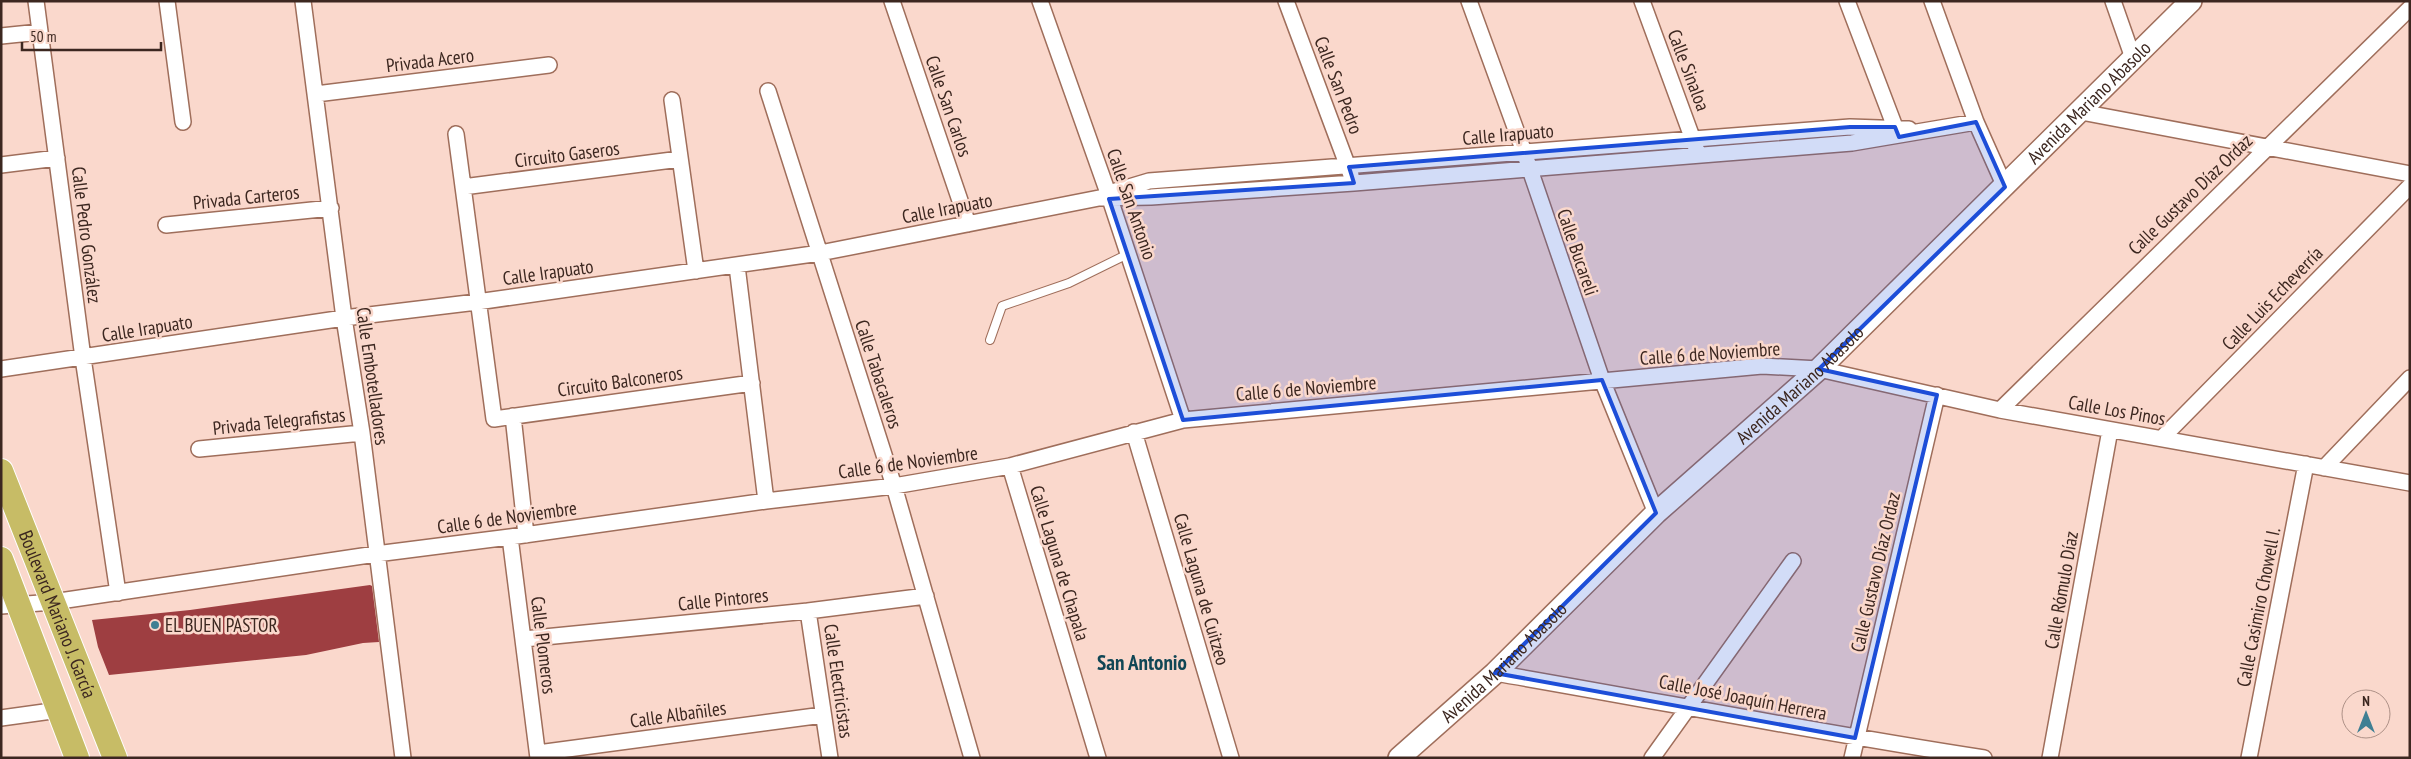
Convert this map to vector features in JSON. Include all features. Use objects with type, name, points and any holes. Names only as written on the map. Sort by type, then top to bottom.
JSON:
[{"type":"main road","name":"Boulevard Mariano J. García","points":[[1,471],[115,758]]},
{"type":"main road","name":"Boulevard Mariano J. García","points":[[1,559],[10,605],[59,710],[77,758]]},
{"type":"street","name":"Calle Pedro González","points":[[36,1],[83,358],[118,593]]},
{"type":"street","points":[[167,1],[183,122]]},
{"type":"street","name":"Calle Embotelladores","points":[[302,1],[316,94],[344,318],[362,433],[403,758]]},
{"type":"street","name":"Calle San Carlos","points":[[892,1],[968,224]]},
{"type":"street","name":"Calle San Antonio","points":[[1040,1],[1105,197],[1128,254],[1183,420]]},
{"type":"street","name":"Calle San Pedro","points":[[1286,1],[1354,183]]},
{"type":"street","name":"Calle Bucareli","points":[[1469,1],[1524,152],[1602,380],[1656,513]]},
{"type":"street","name":"Calle Sinaloa","points":[[1642,1],[1696,147]]},
{"type":"street","points":[[1847,1],[1897,132]]},
{"type":"street","points":[[1932,1],[1976,122],[2005,187]]},
{"type":"street","points":[[2113,1],[2133,58]]},
{"type":"street","name":"Avenida Mariano Abasolo","points":[[1399,758],[1494,673],[1656,513],[1819,369],[2081,112],[2191,1]]},
{"type":"street","name":"Calle Gustavo Díaz Ordaz","points":[[2000,410],[2410,8]]},
{"type":"street","points":[[1,36],[40,32]]},
{"type":"street","name":"Privada Acero","points":[[316,94],[549,65]]},
{"type":"street","name":"Calle Tabacaleros","points":[[768,91],[894,486],[972,758]]},
{"type":"street","points":[[672,100],[696,271]]},
{"type":"street","points":[[2081,112],[2410,174]]},
{"type":"street","name":"Calle Irapuato","points":[[1105,197],[1354,183],[1529,168],[1850,127],[1897,132],[1976,122]]},
{"type":"street","points":[[456,134],[477,302]]},
{"type":"street","name":"Calle Irapuato","points":[[1,369],[344,318],[477,302],[820,253],[1105,197],[1149,182],[1524,152],[1696,147]]},
{"type":"street","points":[[1,165],[56,158]]},
{"type":"street","name":"Circuito Gaseros","points":[[463,187],[680,159]]},
{"type":"street","name":"Calle Luis Echeverría","points":[[2162,438],[2410,186]]},
{"type":"street","name":"Privada Carteros","points":[[166,225],[330,208]]},
{"type":"street","points":[[737,266],[766,501]]},
{"type":"street","name":"Circuito Balconeros","points":[[477,302],[494,419],[752,383]]},
{"type":"street","name":"Calle 6 de Noviembre","points":[[10,605],[53,602],[376,554],[766,501],[894,486],[1010,466],[1183,420],[1762,366],[1819,369]]},
{"type":"street","name":"Calle Los Pinos","points":[[1819,369],[2000,410],[2410,483]]},
{"type":"street","points":[[2324,468],[2410,378]]},
{"type":"street","name":"Calle Gustavo Díaz Ordaz","points":[[1852,758],[1855,738],[1937,395]]},
{"type":"street","points":[[513,416],[526,535]]},
{"type":"street","name":"Calle Rómulo Díaz","points":[[2050,758],[2110,430]]},
{"type":"street","name":"Calle Laguna de Cuitzeo","points":[[1134,432],[1230,758]]},
{"type":"street","name":"Privada Telegrafistas","points":[[199,449],[362,433]]},
{"type":"street","name":"Calle Casimiro Chowell I.","points":[[2249,758],[2306,464]]},
{"type":"street","name":"Calle Laguna de Chapala","points":[[1010,466],[1098,758]]},
{"type":"street","name":"Calle Plomeros","points":[[510,537],[538,756]]},
{"type":"street","points":[[1652,758],[1793,561]]},
{"type":"street","name":"Calle Pintores","points":[[524,639],[808,611],[926,596]]},
{"type":"street","name":"Calle Electricistas","points":[[808,611],[830,758]]},
{"type":"street","name":"Calle José Joaquín Herrera","points":[[1494,673],[1688,706],[1855,738],[1984,758]]},
{"type":"street","points":[[1,718],[59,710]]},
{"type":"street","name":"Calle Albañiles","points":[[538,756],[823,715]]},
{"type":"lane","points":[[990,340],[1002,306],[1069,283],[1128,254]]},
{"type":"highlighted area","points":[[1976,122],[2005,187],[1819,369],[1937,395],[1855,738],[1495,673],[1656,513],[1602,380],[1183,420],[1109,199],[1354,183],[1349,167],[1850,127],[1895,127],[1899,137]]},
{"type":"building","name":"EL BUEN PASTOR","points":[[372,586],[379,642],[363,643],[306,655],[109,675],[98,647],[92,620],[190,610]]},
{"type":"place","name":"EL BUEN PASTOR","points":[[155,625]]},
{"type":"district","name":"San Antonio","points":[[1142,663]]}]
